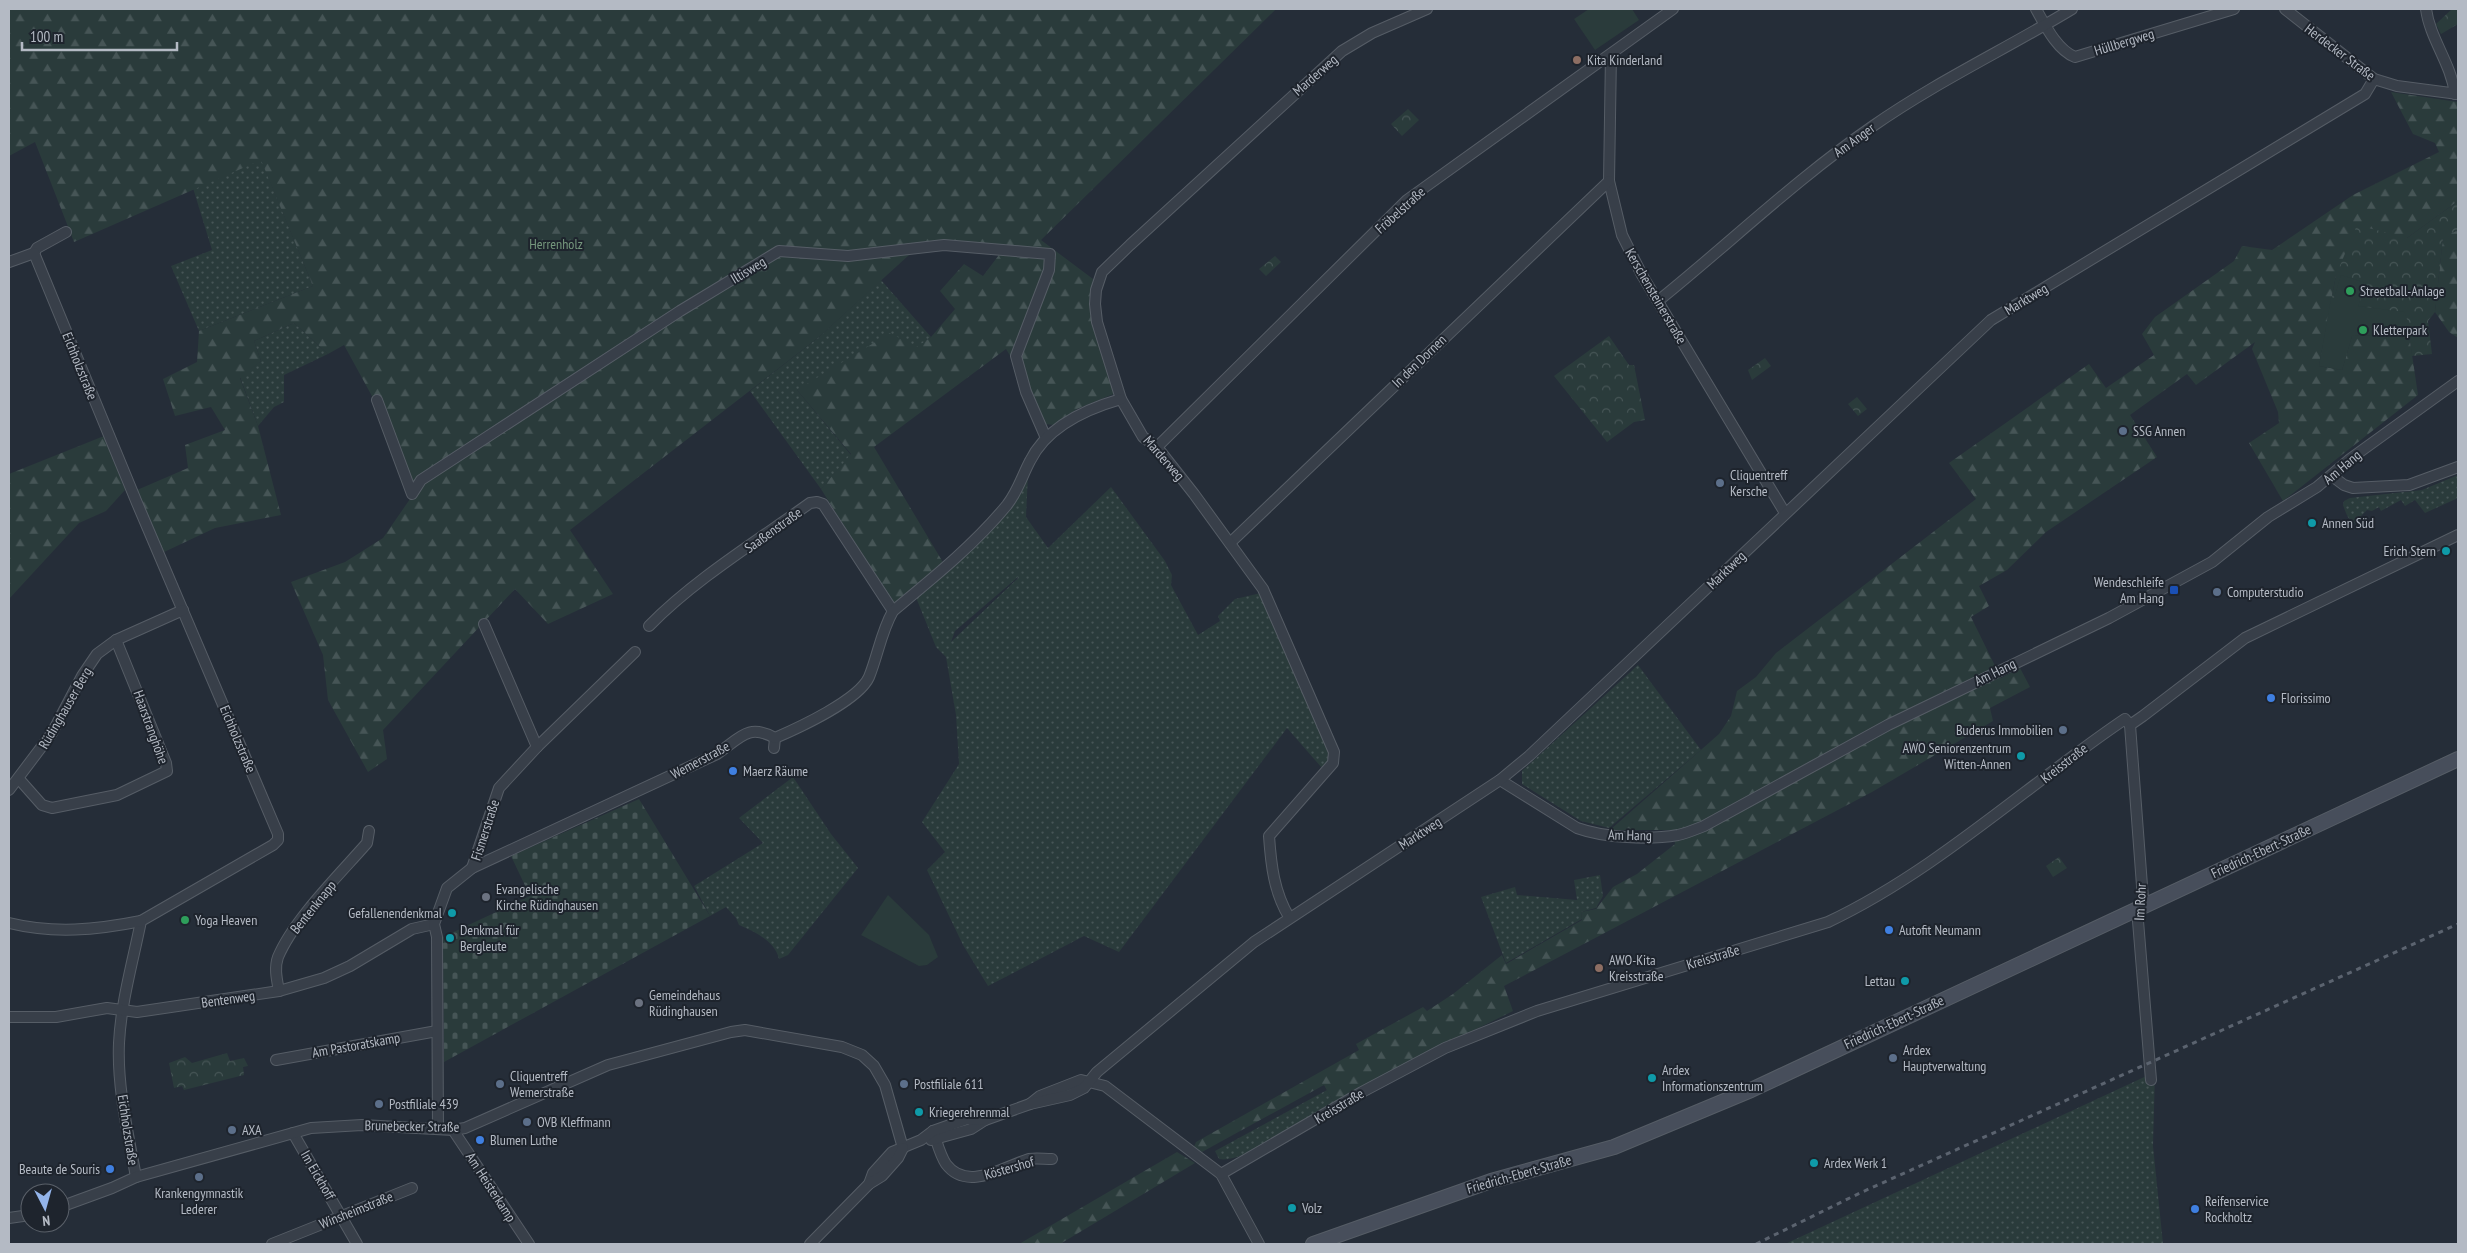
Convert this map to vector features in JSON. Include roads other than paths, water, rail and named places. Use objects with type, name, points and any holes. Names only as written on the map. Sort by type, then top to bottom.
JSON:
[{"type":"street","name":"Marderweg","points":[[1289,917],[1279,901],[1272,870],[1269,836],[1333,763],[1334,752],[1263,589],[1157,447],[1143,437],[1122,399],[1097,322],[1096,290],[1102,272],[1268,117],[1342,51],[1372,33],[1427,9]]},
{"type":"street","name":"Fröbelstraße","points":[[1157,447],[1407,200],[1673,9]]},
{"type":"street","name":"Hüllbergweg","points":[[2036,9],[2045,25],[2068,54],[2081,57],[2103,47],[2234,9]]},
{"type":"street","name":"Am Anger","points":[[1658,301],[1699,268],[1785,192],[1873,126],[1927,90],[2072,9]]},
{"type":"street","name":"Herdecker Straße","points":[[2285,9],[2374,79],[2397,86],[2456,94]]},
{"type":"street","points":[[2426,9],[2431,29],[2452,75],[2456,94]]},
{"type":"street","name":"Kerschensteinerstraße","points":[[1611,54],[1609,181],[1622,235],[1631,256],[1785,513]]},
{"type":"street","name":"Marktweg","points":[[1091,1081],[1096,1072],[1223,967],[1289,917],[1500,780],[1529,756],[1991,320],[2365,94],[2374,79]]},
{"type":"street","name":"In den Dornen","points":[[1230,543],[1609,181]]},
{"type":"street","points":[[9,262],[34,253],[36,248],[66,232]]},
{"type":"street","name":"Iltisweg","points":[[377,400],[412,494],[421,480],[484,438],[680,311],[779,252],[848,256],[944,245],[1050,254],[1049,270],[1016,356],[1026,392],[1046,438]]},
{"type":"street","name":"Eichholzstraße","points":[[34,253],[278,834],[278,840],[141,921],[123,1009],[119,1042],[120,1072],[136,1177]]},
{"type":"street","name":"Am Hang","points":[[1500,780],[1577,828],[1594,833],[1638,836],[1678,834],[1704,826],[1888,725],[2188,576],[2212,562],[2268,517],[2332,476],[2350,458],[2458,381]]},
{"type":"street","name":"Wemerstraße","points":[[438,1128],[437,937],[434,924],[447,888],[472,868],[717,754],[750,731],[759,730],[775,743],[861,689],[868,678],[882,633],[893,612],[968,548],[1007,504],[1017,490],[1036,451],[1046,438],[1080,414],[1097,406],[1122,399]]},
{"type":"street","points":[[2332,476],[2344,485],[2353,488],[2409,485],[2458,467]]},
{"type":"street","name":"Saaßenstraße","points":[[649,626],[665,610],[741,553],[810,504],[817,502],[823,504],[893,612]]},
{"type":"street","name":"Kreisstraße","points":[[1221,1174],[1362,1092],[1445,1048],[1536,1010],[1828,922],[1859,908],[1929,861],[2117,724],[2125,719],[2130,725],[2253,634],[2458,534]]},
{"type":"street","name":"Rüdinghauser Berg","points":[[9,790],[52,733],[78,683],[97,654],[116,640],[183,610]]},
{"type":"street","points":[[484,624],[537,747]]},
{"type":"street","name":"Haarstranghöhe","points":[[19,779],[42,805],[52,808],[117,796],[167,771],[143,701],[116,640]]},
{"type":"street","name":"Fismerstraße","points":[[472,868],[499,788],[537,747],[634,652]]},
{"type":"street","name":"Im Rohr","points":[[2130,725],[2143,899],[2138,921],[2151,1080]]},
{"type":"street","name":"Friedrich-Ebert-Straße","points":[[1313,1244],[1491,1181],[1614,1147],[1678,1122],[2458,759]]},
{"type":"street","name":"Bentenknapp","points":[[279,991],[276,974],[278,959],[291,934],[368,842],[369,831]]},
{"type":"street","points":[[9,922],[30,928],[62,931],[101,929],[141,921]]},
{"type":"street","name":"Bentenweg","points":[[9,1017],[56,1018],[108,1008],[137,1012],[279,991],[324,978],[350,966],[412,929],[434,924]]},
{"type":"street","name":"Brunebecker Straße","points":[[70,1203],[136,1177],[293,1132],[330,1125],[453,1130],[465,1128],[608,1065],[732,1032],[746,1030],[842,1046],[862,1055],[878,1072],[885,1085],[903,1148]]},
{"type":"street","name":"Am Pastoratskamp","points":[[276,1060],[437,1031]]},
{"type":"street","points":[[810,1244],[869,1184],[882,1176],[898,1158],[903,1148],[935,1136],[967,1119],[985,1120],[1030,1104],[1070,1095],[1084,1088],[1091,1081],[1105,1086],[1119,1096],[1221,1174],[1259,1244]]},
{"type":"street","name":"Am Heisterkamp","points":[[453,1130],[529,1244]]},
{"type":"street","name":"Im Eickhoff","points":[[293,1132],[358,1244]]},
{"type":"street","name":"Köstershof","points":[[935,1136],[945,1163],[954,1173],[965,1176],[985,1175],[1031,1159],[1052,1159]]},
{"type":"street","name":"Winsheimstraße","points":[[272,1244],[412,1188]]},
{"type":"railway","points":[[1756,1244],[1860,1193],[2458,924]]},
{"type":"place","name":"Kita Kinderland","points":[[1577,60]]},
{"type":"place","name":"Streetball-Anlage","points":[[2350,291]]},
{"type":"place","name":"Kletterpark","points":[[2363,330]]},
{"type":"place","name":"SSG Annen","points":[[2123,431]]},
{"type":"place","name":"Cliquentreff Kersche","points":[[1720,483]]},
{"type":"place","name":"Annen Süd","points":[[2312,523]]},
{"type":"place","name":"Erich Stern","points":[[2446,551]]},
{"type":"place","name":"Wendeschleife Am Hang","points":[[2174,590]]},
{"type":"place","name":"Computerstudio","points":[[2217,592]]},
{"type":"place","name":"Florissimo","points":[[2271,698]]},
{"type":"place","name":"Buderus Immobilien","points":[[2063,730]]},
{"type":"place","name":"AWO Seniorenzentrum Witten-Annen","points":[[2021,756]]},
{"type":"place","name":"Maerz Räume","points":[[733,771]]},
{"type":"place","name":"Evangelische Kirche Rüdinghausen","points":[[486,897]]},
{"type":"place","name":"Gefallenendenkmal","points":[[452,913]]},
{"type":"place","name":"Yoga Heaven","points":[[185,920]]},
{"type":"place","name":"Autofit Neumann","points":[[1889,930]]},
{"type":"place","name":"Denkmal für Bergleute","points":[[450,938]]},
{"type":"place","name":"AWO-Kita Kreisstraße","points":[[1599,968]]},
{"type":"place","name":"Lettau","points":[[1905,981]]},
{"type":"place","name":"Gemeindehaus Rüdinghausen","points":[[639,1003]]},
{"type":"place","name":"Ardex Hauptverwaltung","points":[[1893,1058]]},
{"type":"place","name":"Ardex Informationszentrum","points":[[1652,1078]]},
{"type":"place","name":"Cliquentreff Wemerstraße","points":[[500,1084]]},
{"type":"place","name":"Postfiliale 611","points":[[904,1084]]},
{"type":"place","name":"Postfiliale 439","points":[[379,1104]]},
{"type":"place","name":"Kriegerehrenmal","points":[[919,1112]]},
{"type":"place","name":"OVB Kleffmann","points":[[527,1122]]},
{"type":"place","name":"AXA","points":[[232,1130]]},
{"type":"place","name":"Blumen Luthe","points":[[480,1140]]},
{"type":"place","name":"Ardex Werk 1","points":[[1814,1163]]},
{"type":"place","name":"Beaute de Souris","points":[[110,1169]]},
{"type":"place","name":"Krankengymnastik Lederer","points":[[199,1177]]},
{"type":"place","name":"Volz","points":[[1292,1208]]},
{"type":"place","name":"Reifenservice Rockholtz","points":[[2195,1209]]},
{"type":"park label","name":"Herrenholz","points":[[556,244]]}]
